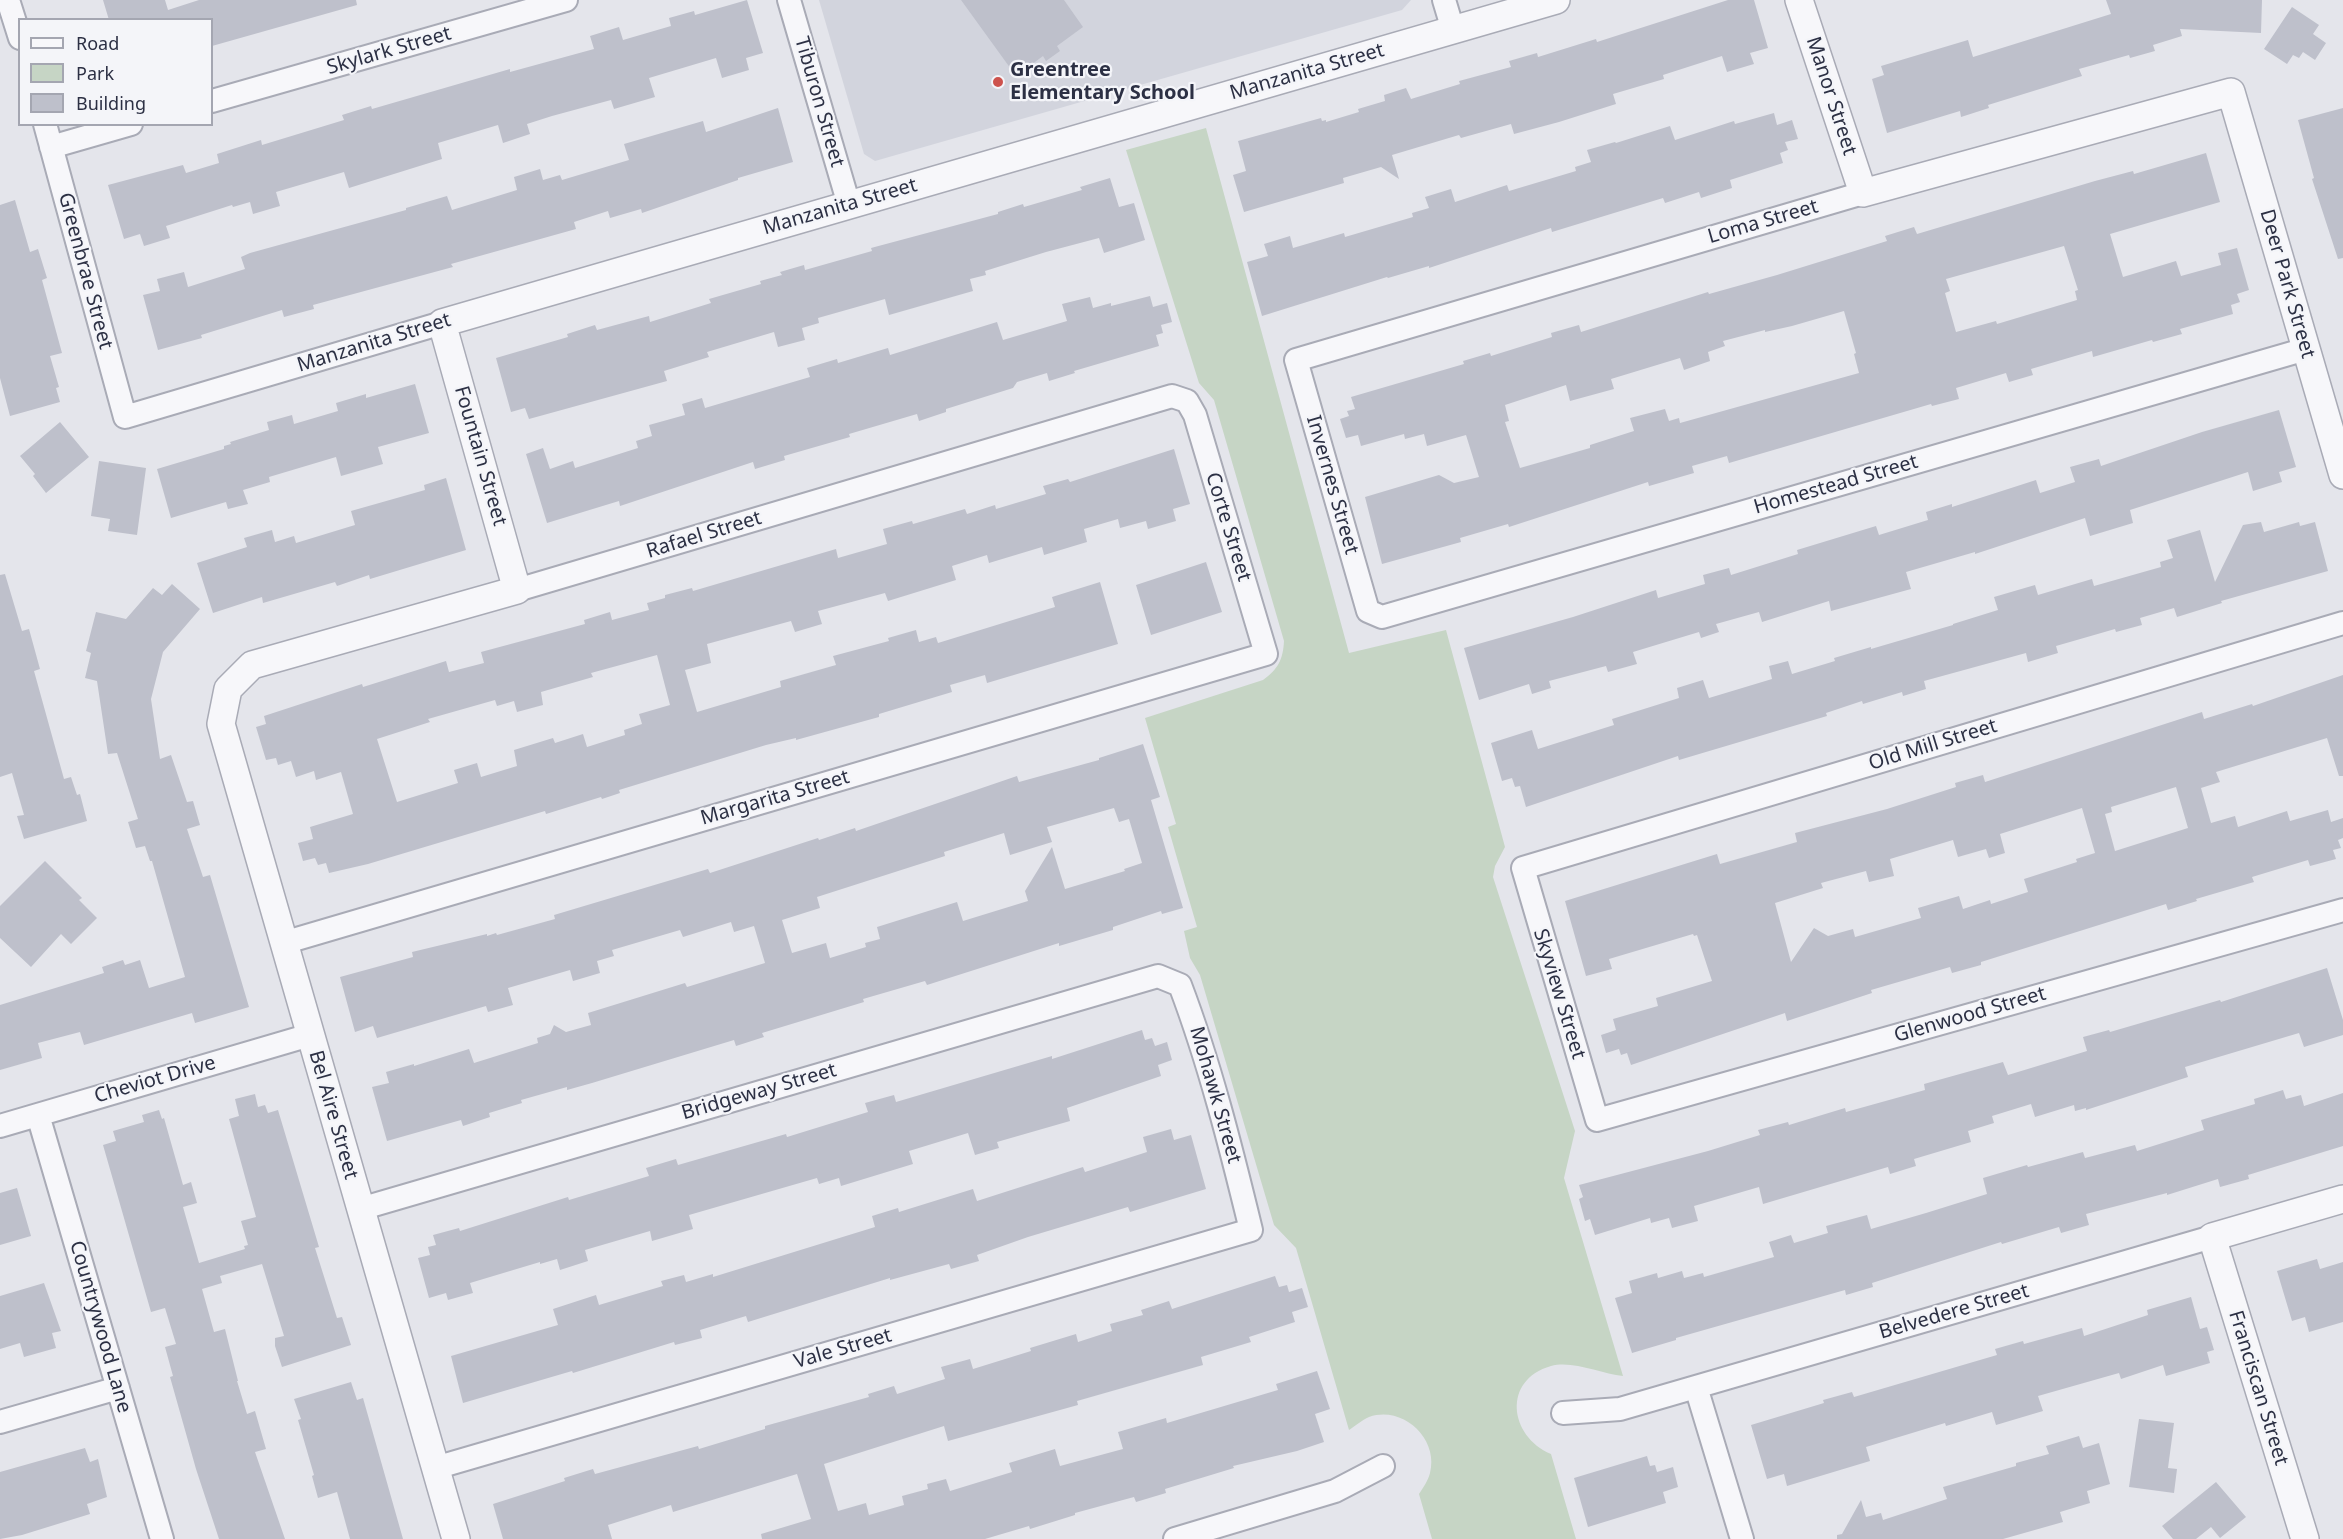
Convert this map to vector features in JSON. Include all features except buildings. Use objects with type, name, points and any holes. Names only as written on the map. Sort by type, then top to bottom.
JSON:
[{"type":"street","points":[[8,0],[18,32]]},
{"type":"street","name":"Skylark Street","points":[[213,102],[566,0]]},
{"type":"street","name":"Tiburon Street","points":[[789,0],[849,205]]},
{"type":"street","points":[[1444,0],[1453,30]]},
{"type":"street","name":"Manzanita Street","points":[[125,417],[1556,0]]},
{"type":"street","name":"Manor Street","points":[[1799,0],[1863,193]]},
{"type":"street","name":"Loma Street","points":[[1296,360],[1863,193],[2231,92]]},
{"type":"street","name":"Deer Park Street","points":[[2231,92],[2343,475]]},
{"type":"street","name":"Greenbrae Street","points":[[46,126],[125,417]]},
{"type":"street","points":[[51,147],[124,126]]},
{"type":"street","name":"Fountain Street","points":[[442,323],[518,590]]},
{"type":"street","name":"Homestead Street","points":[[1368,611],[1382,617],[2306,349]]},
{"type":"street","name":"Invernes Street","points":[[1296,360],[1368,611]]},
{"type":"street","name":"Rafael Street","points":[[228,689],[252,665],[518,590],[1172,396],[1187,400]]},
{"type":"street","name":"Corte Street","points":[[1187,400],[1195,415],[1266,654]]},
{"type":"street","name":"Old Mill Street","points":[[1523,868],[2343,623]]},
{"type":"street","name":"Margarita Street","points":[[283,943],[1266,654]]},
{"type":"street","name":"Bel Aire Street","points":[[228,689],[221,724],[456,1539]]},
{"type":"street","name":"Skyview Street","points":[[1523,868],[1597,1120]]},
{"type":"street","name":"Glenwood Street","points":[[1597,1120],[2343,910]]},
{"type":"street","name":"Bridgeway Street","points":[[360,1209],[1158,975]]},
{"type":"street","name":"Mohawk Street","points":[[1158,975],[1180,985],[1192,1016],[1251,1230]]},
{"type":"street","name":"Cheviot Drive","points":[[0,1126],[310,1035]]},
{"type":"street","name":"Countrywood Lane","points":[[38,1115],[162,1539]]},
{"type":"street","name":"Belvedere Street","points":[[1563,1413],[1620,1409],[2343,1199]]},
{"type":"street","name":"Vale Street","points":[[435,1468],[1251,1230]]},
{"type":"street","name":"Franciscan Street","points":[[2212,1237],[2305,1539]]},
{"type":"street","points":[[1696,1387],[1742,1539]]},
{"type":"street","points":[[0,1422],[118,1388]]},
{"type":"street","points":[[1175,1539],[1215,1533],[1335,1491],[1383,1466]]},
{"type":"shaded area","name":"Greentree Elementary School","points":[[819,0],[1411,0],[1402,10],[875,161],[864,154]]},
{"type":"green space","points":[[1206,128],[1349,653],[1446,630],[1505,847],[1495,866],[1493,877],[1575,1131],[1564,1178],[1623,1376],[1578,1366],[1551,1366],[1535,1373],[1524,1383],[1518,1395],[1517,1408],[1526,1435],[1537,1446],[1551,1454],[1576,1539],[1432,1539],[1419,1494],[1430,1473],[1429,1448],[1424,1437],[1406,1420],[1394,1416],[1369,1417],[1349,1430],[1296,1248],[1274,1225],[1200,975],[1190,958],[1184,931],[1197,927],[1168,827],[1176,824],[1145,718],[1263,680],[1279,664],[1284,641],[1214,400],[1199,383],[1126,150]]},
{"type":"place","name":"Greentree Elementary School","points":[[998,82]]}]
